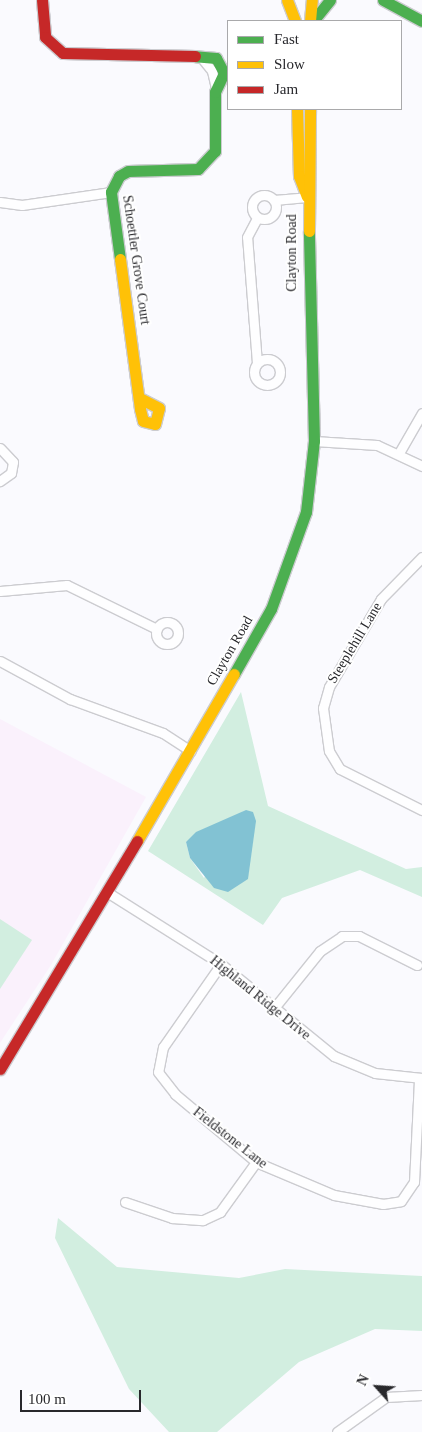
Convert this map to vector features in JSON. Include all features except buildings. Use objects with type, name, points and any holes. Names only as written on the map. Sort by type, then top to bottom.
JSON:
[{"type":"main road","name":"Schoettler Grove Court","points":[[42,0],[45,37],[63,53],[200,56],[216,58],[222,65],[224,74],[216,89],[215,151],[209,162],[198,170],[128,172],[119,176],[111,192],[139,398]]},
{"type":"main road","points":[[287,0],[296,20]]},
{"type":"main road","points":[[296,20],[298,0]]},
{"type":"main road","points":[[312,0],[312,20]]},
{"type":"main road","points":[[313,20],[330,0]]},
{"type":"main road","points":[[383,0],[422,21]]},
{"type":"main road","name":"Clayton Road","points":[[296,110],[299,176],[307,196]]},
{"type":"main road","name":"Clayton Road","points":[[0,1069],[191,751],[284,581],[305,515],[314,441],[307,196],[312,179],[310,110]]},
{"type":"street","points":[[0,202],[22,205],[111,192]]},
{"type":"street","points":[[257,218],[252,212],[253,200],[264,194],[274,200],[307,196]]},
{"type":"street","points":[[257,218],[273,216],[274,200]]},
{"type":"street","points":[[257,218],[247,237],[257,363]]},
{"type":"street","points":[[399,453],[422,413]]},
{"type":"street","points":[[314,441],[377,445],[399,453],[422,466]]},
{"type":"street","points":[[0,448],[13,462],[11,473],[0,481]]},
{"type":"street","name":"Steeplehill Lane","points":[[422,556],[381,599],[329,687],[324,708],[329,751],[340,768],[422,810]]},
{"type":"street","points":[[0,591],[67,585],[157,629]]},
{"type":"street","points":[[0,661],[70,699],[163,733],[191,751]]},
{"type":"street","name":"Highland Ridge Drive","points":[[107,892],[221,964],[319,1046],[350,1065],[420,1078]]},
{"type":"street","points":[[274,1008],[320,951],[342,936],[359,936],[417,965]]},
{"type":"street","name":"Fieldstone Lane","points":[[221,964],[163,1047],[158,1072],[175,1094],[256,1162],[334,1196],[383,1204],[401,1201],[414,1182],[420,1078]]},
{"type":"street","points":[[125,1202],[172,1218],[204,1220],[224,1209],[256,1162]]},
{"type":"street","points":[[337,1432],[386,1397],[422,1395]]},
{"type":"shaded area","points":[[0,719],[146,797],[51,965],[0,1043]]},
{"type":"green space","points":[[241,692],[268,806],[406,869],[422,867],[422,897],[360,870],[282,898],[263,925],[148,851]],"holes":[[[246,810],[204,878],[190,858],[186,842]]]},
{"type":"green space","points":[[0,919],[32,940],[0,989]]},
{"type":"green space","points":[[58,1218],[117,1267],[239,1278],[285,1269],[422,1276],[422,1331],[375,1329],[299,1362],[217,1432],[169,1432],[129,1389],[55,1238]]},
{"type":"water","points":[[246,810],[253,812],[256,821],[248,879],[228,892],[214,888],[190,858],[186,842],[196,832]]},
{"type":"traffic: fast","points":[[314,20],[330,0]]},
{"type":"traffic: fast","points":[[383,0],[422,21]]},
{"type":"traffic: fast","points":[[120,259],[111,192],[119,176],[128,171],[198,169],[215,151],[215,92],[224,73],[216,58],[195,56]]},
{"type":"traffic: fast","points":[[234,674],[271,609],[306,512],[314,441],[309,231]]},
{"type":"traffic: slow","points":[[287,0],[295,20]]},
{"type":"traffic: slow","points":[[310,20],[312,0]]},
{"type":"traffic: slow","points":[[297,110],[299,176],[307,197]]},
{"type":"traffic: slow","points":[[309,231],[310,110]]},
{"type":"traffic: slow","points":[[120,259],[140,409],[143,421],[155,424],[159,408],[139,398]]},
{"type":"traffic: slow","points":[[137,841],[234,674]]},
{"type":"traffic: jam","points":[[42,0],[45,37],[63,53],[195,56]]},
{"type":"traffic: jam","points":[[0,1069],[137,841]]}]
